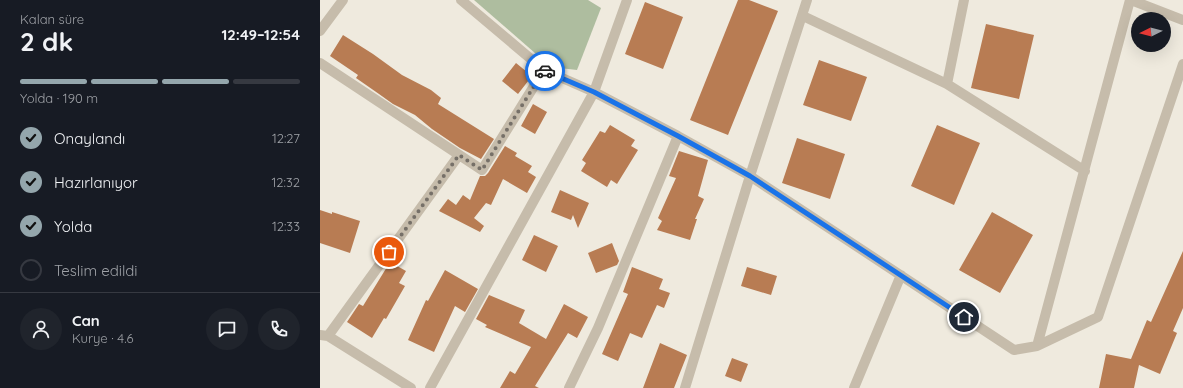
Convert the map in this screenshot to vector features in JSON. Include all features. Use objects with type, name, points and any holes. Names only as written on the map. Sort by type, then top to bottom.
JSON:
[{"type":"street","points":[[320,31],[343,0]]},
{"type":"street","points":[[461,0],[544,70],[594,92],[750,176],[1014,350],[1037,346],[1098,318],[1183,64]]},
{"type":"street","points":[[430,388],[594,92],[627,0]]},
{"type":"street","points":[[685,388],[750,176],[807,0]]},
{"type":"street","points":[[947,84],[964,0]]},
{"type":"street","points":[[1037,346],[1131,0],[1183,20]]},
{"type":"street","points":[[803,16],[947,84],[1085,171]]},
{"type":"street","points":[[320,63],[482,170],[544,70]]},
{"type":"street","points":[[569,388],[598,328],[678,136]]},
{"type":"street","points":[[411,388],[324,335],[459,155]]},
{"type":"street","points":[[854,388],[900,275]]},
{"type":"green space","points":[[474,0],[588,0],[601,8],[577,70],[551,67]]},
{"type":"building","points":[[738,0],[749,0],[778,11],[728,135],[690,120]]},
{"type":"building","points":[[645,2],[683,17],[663,69],[625,54]]},
{"type":"building","points":[[986,24],[1034,35],[1019,99],[971,88]]},
{"type":"building","points":[[343,35],[402,75],[431,90],[441,98],[438,104],[494,139],[481,159],[460,148],[432,129],[415,115],[393,104],[356,78],[358,75],[330,56]]},
{"type":"building","points":[[819,60],[867,77],[851,121],[803,105]]},
{"type":"building","points":[[516,63],[532,76],[518,94],[502,81]]},
{"type":"building","points":[[533,104],[547,112],[535,134],[521,126]]},
{"type":"building","points":[[610,125],[635,140],[631,146],[638,150],[617,184],[611,180],[607,187],[581,171],[586,163],[582,160],[600,131],[605,133]]},
{"type":"building","points":[[937,125],[980,143],[954,205],[911,186]]},
{"type":"building","points":[[797,138],[845,154],[830,199],[782,183]]},
{"type":"building","points":[[505,146],[517,153],[515,156],[532,166],[528,172],[536,177],[527,193],[503,179],[491,205],[486,203],[474,218],[484,226],[480,232],[439,211],[448,199],[456,205],[463,195],[470,200],[480,176],[485,176],[488,173]]},
{"type":"building","points":[[679,151],[708,160],[698,196],[704,199],[695,219],[697,219],[690,240],[657,230],[662,221],[658,218],[676,178],[669,176]]},
{"type":"building","points":[[560,190],[589,203],[578,228],[573,215],[571,220],[551,212]]},
{"type":"building","points":[[320,210],[332,214],[332,212],[360,221],[350,253],[320,243]]},
{"type":"building","points":[[992,212],[1033,235],[1000,293],[959,270]]},
{"type":"building","points":[[534,235],[558,246],[546,272],[522,260]]},
{"type":"building","points":[[612,243],[619,261],[617,265],[596,273],[588,253]]},
{"type":"building","points":[[1183,251],[1183,308],[1173,331],[1177,333],[1160,374],[1139,365],[1134,388],[1099,388],[1106,354],[1131,359],[1147,320],[1151,322]]},
{"type":"building","points":[[390,262],[406,271],[399,283],[405,286],[386,319],[384,318],[372,338],[347,322],[359,304],[363,306]]},
{"type":"building","points":[[632,267],[663,279],[659,289],[670,293],[664,308],[657,305],[642,338],[630,333],[618,361],[602,354],[628,294],[623,292]]},
{"type":"building","points":[[747,267],[777,276],[771,295],[741,286]]},
{"type":"building","points":[[445,270],[478,289],[465,312],[455,306],[434,352],[408,340],[426,300],[428,301]]},
{"type":"building","points":[[489,295],[525,310],[519,323],[546,339],[564,304],[588,317],[577,338],[568,333],[535,386],[539,388],[500,388],[510,371],[515,374],[531,347],[485,327],[487,325],[476,319]]},
{"type":"building","points":[[660,343],[687,355],[674,388],[643,388]]},
{"type":"building","points":[[732,358],[748,364],[741,382],[725,376]]},
{"type":"way so far","points":[[389,252],[459,155],[482,170],[544,70],[545,71]]},
{"type":"route","points":[[545,71],[594,92],[750,176],[964,317]]}]
